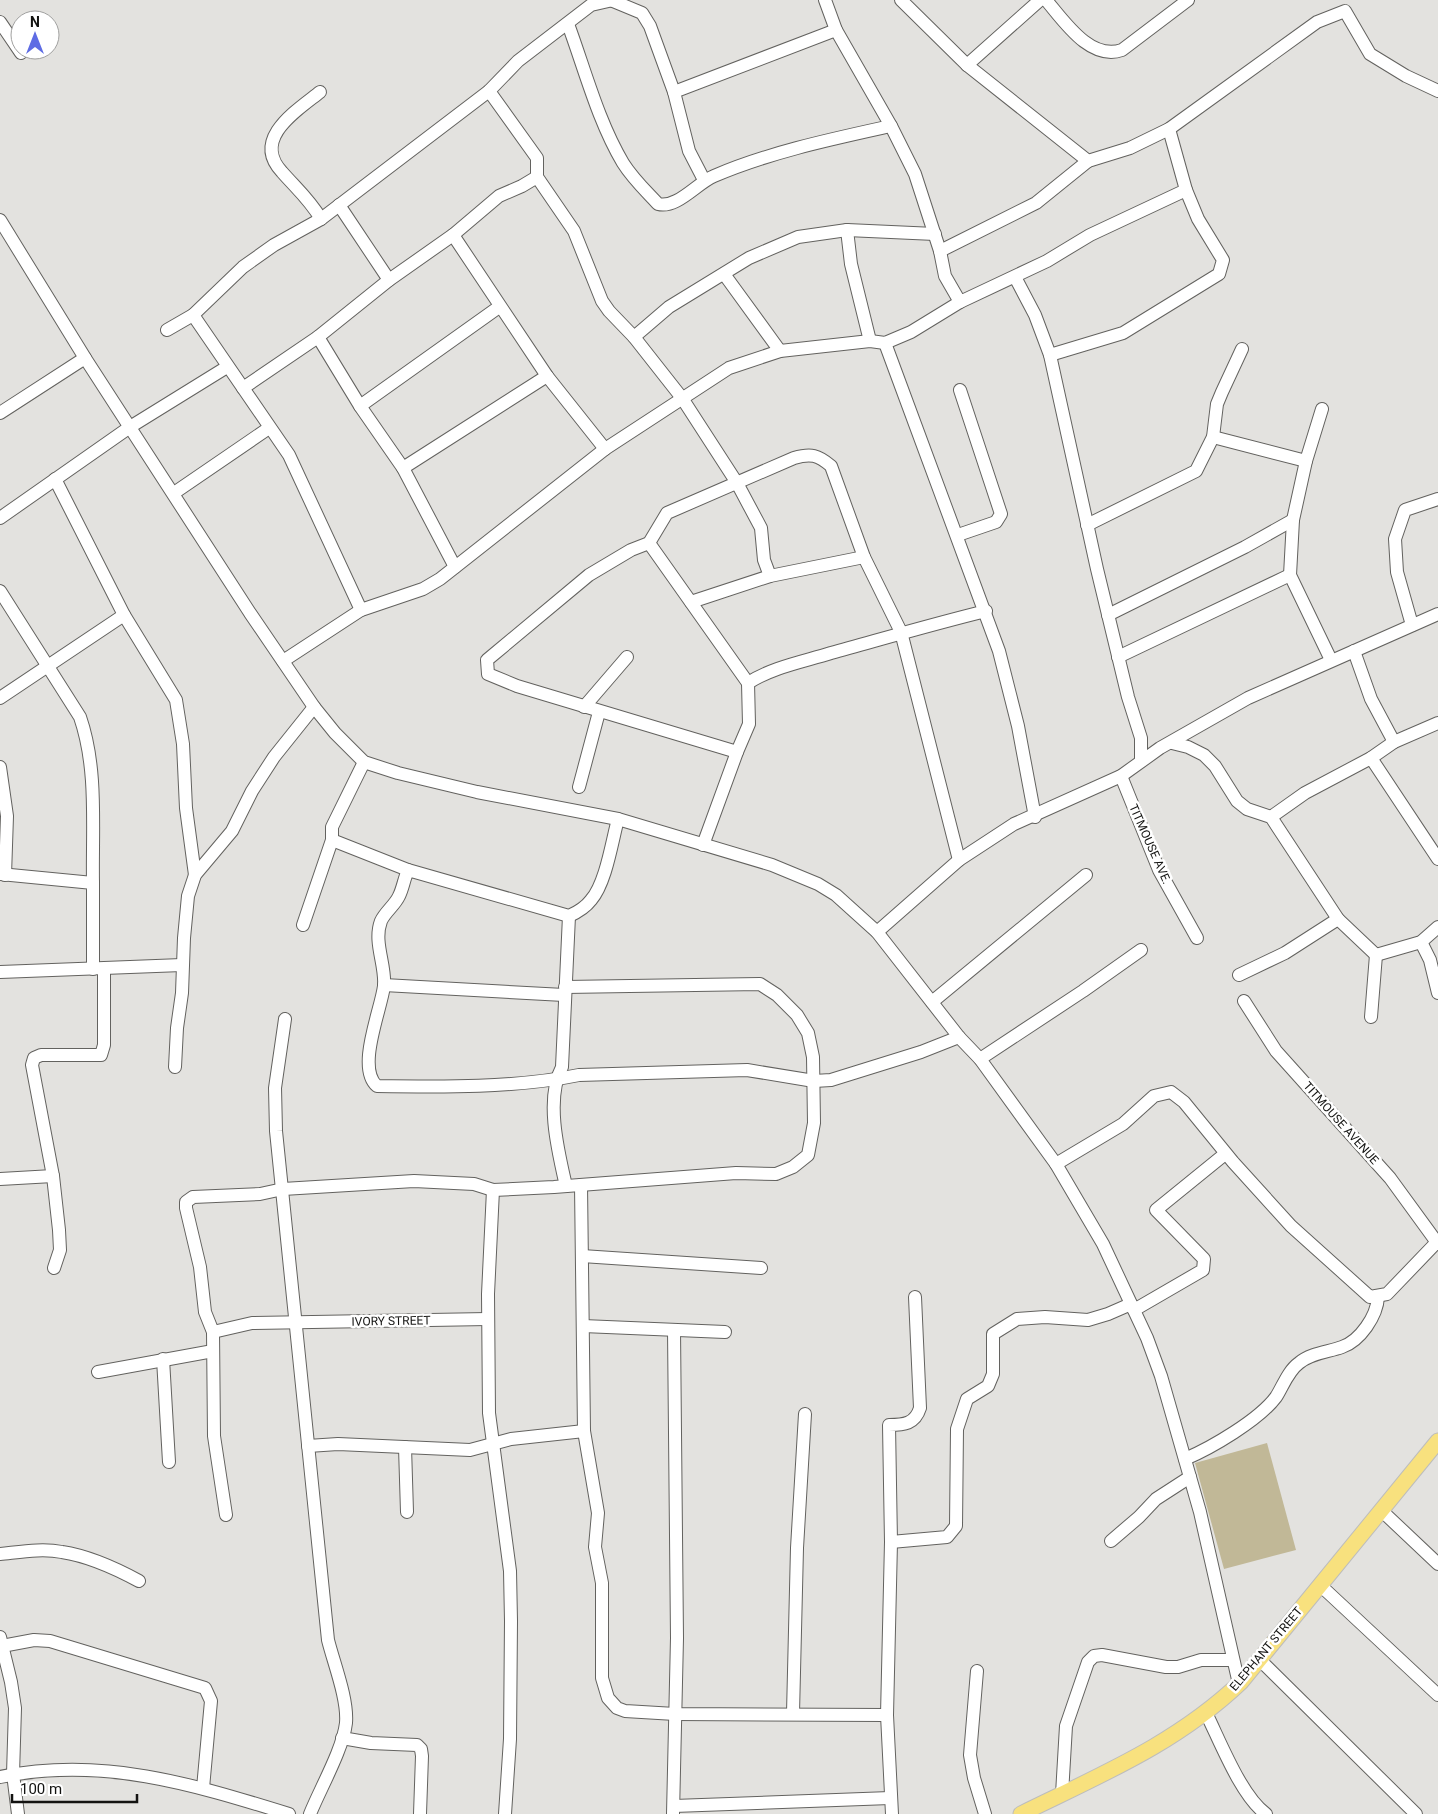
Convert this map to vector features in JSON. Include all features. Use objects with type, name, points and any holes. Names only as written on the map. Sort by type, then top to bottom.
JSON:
[{"type":"main road","name":"ELEPHANT STREET","points":[[1021,1814],[1134,1760],[1171,1738],[1206,1713],[1238,1684],[1438,1441]]},
{"type":"street","points":[[167,330],[193,316],[243,267],[274,245],[321,219],[489,91],[518,61],[592,5],[613,0],[642,13],[650,26],[674,92],[689,150],[704,180]]},
{"type":"street","points":[[825,0],[836,30],[891,126],[915,174],[935,234],[945,276],[960,302]]},
{"type":"street","points":[[901,0],[968,65],[1088,161]]},
{"type":"street","points":[[1046,0],[1075,33],[1101,52],[1111,54],[1122,50],[1188,0]]},
{"type":"street","points":[[968,65],[1032,3]]},
{"type":"street","points":[[940,251],[1036,202],[1088,161],[1130,148],[1169,129],[1317,22],[1343,6],[1370,54],[1406,76],[1438,91]]},
{"type":"street","points":[[0,22],[10,37]]},
{"type":"street","points":[[568,24],[608,132],[633,178],[658,204],[663,206],[676,201],[704,180],[758,159],[891,126]]},
{"type":"street","points":[[674,92],[836,30]]},
{"type":"street","points":[[489,91],[537,158],[537,177],[574,231],[602,301],[608,311],[634,337],[682,398],[737,483],[761,528],[764,560],[770,576]]},
{"type":"street","points":[[320,92],[277,129],[271,144],[271,153],[280,170],[311,202],[321,219]]},
{"type":"street","points":[[1050,355],[1124,333],[1219,274],[1223,260],[1198,219],[1186,190],[1169,129]]},
{"type":"street","points":[[243,388],[318,337],[389,280],[453,235],[499,196],[537,177]]},
{"type":"street","points":[[283,661],[361,610],[423,589],[455,567],[605,449],[730,368],[780,351],[870,341],[885,343],[912,332],[960,302],[1047,261],[1090,235],[1186,190]]},
{"type":"street","points":[[339,205],[389,280]]},
{"type":"street","points":[[0,220],[85,358],[174,492],[201,539],[314,707],[334,733],[364,762],[398,773],[477,792],[618,819],[772,864],[818,884],[836,895],[877,932],[959,1036],[980,1058],[1056,1164],[1103,1244],[1148,1338],[1161,1376],[1190,1477],[1238,1684]]},
{"type":"street","points":[[634,337],[669,307],[749,258],[798,237],[847,230],[935,234]]},
{"type":"street","points":[[847,230],[851,264],[870,341]]},
{"type":"street","points":[[453,235],[499,307],[547,376],[605,449]]},
{"type":"street","points":[[724,274],[780,351]]},
{"type":"street","points":[[1015,277],[1035,315],[1050,355],[1108,615],[1141,738],[1141,761]]},
{"type":"street","points":[[360,406],[499,307]]},
{"type":"street","points":[[193,316],[298,470],[361,610]]},
{"type":"street","points":[[318,337],[360,406],[403,468],[455,567]]},
{"type":"street","points":[[885,343],[986,611],[999,652],[1018,726],[1035,816]]},
{"type":"street","points":[[1087,525],[1196,471],[1213,438],[1217,404],[1242,349]]},
{"type":"street","points":[[0,413],[85,358]]},
{"type":"street","points":[[0,518],[130,427],[227,367]]},
{"type":"street","points":[[403,468],[547,376]]},
{"type":"street","points":[[958,535],[996,522],[1001,514],[960,390]]},
{"type":"street","points":[[1322,409],[1306,461],[1293,520],[1290,575],[1331,660]]},
{"type":"street","points":[[174,492],[269,428]]},
{"type":"street","points":[[1213,438],[1306,461]]},
{"type":"street","points":[[736,752],[599,712],[488,674],[487,660],[589,575],[631,550],[649,543],[667,513],[794,458],[810,454],[818,456],[831,466],[864,557],[901,632],[959,860]]},
{"type":"street","points":[[55,479],[124,615],[176,700],[183,744],[186,808],[194,875],[188,896],[175,1066]]},
{"type":"street","points":[[1412,625],[1397,572],[1395,539],[1405,510],[1438,499]]},
{"type":"street","points":[[1108,615],[1293,520]]},
{"type":"street","points":[[649,543],[748,683],[749,724],[736,752],[703,845]]},
{"type":"street","points":[[691,602],[770,576],[864,557]]},
{"type":"street","points":[[1118,657],[1290,575]]},
{"type":"street","points":[[0,590],[80,717],[89,749],[93,883],[104,1045],[101,1055],[41,1056],[34,1058],[32,1065],[52,1176],[60,1240],[54,1268]]},
{"type":"street","points":[[748,683],[763,674],[901,632],[986,611]]},
{"type":"street","points":[[877,932],[959,860],[1014,824],[1121,776],[1141,761],[1248,698],[1438,614]]},
{"type":"street","points":[[0,698],[124,615]]},
{"type":"street","points":[[1354,652],[1371,699],[1394,742]]},
{"type":"street","points":[[584,707],[626,658]]},
{"type":"street","points":[[194,875],[232,831],[252,791],[274,757],[314,707]]},
{"type":"street","points":[[579,787],[599,712]]},
{"type":"street","points":[[1271,816],[1305,793],[1371,758],[1394,742],[1438,723]]},
{"type":"street","points":[[1141,738],[1166,746],[1188,747],[1204,755],[1215,766],[1237,801],[1247,809],[1271,816],[1338,919],[1376,956]]},
{"type":"street","points":[[1371,758],[1438,859]]},
{"type":"street","points":[[302,925],[332,840],[332,827],[364,762]]},
{"type":"street","points":[[0,767],[7,816],[2,875],[93,883]]},
{"type":"street","name":"TITMOUSE AVE.","points":[[1121,776],[1159,870],[1196,938]]},
{"type":"street","points":[[332,840],[408,870],[569,916],[580,911],[592,900],[599,885],[618,819]]},
{"type":"street","points":[[408,870],[399,897],[381,921],[379,950],[384,984],[370,1058],[371,1080],[377,1086],[456,1086],[555,1080],[579,1075],[747,1070],[814,1081],[831,1080],[921,1052],[959,1036]]},
{"type":"street","points":[[932,1002],[1086,874]]},
{"type":"street","points":[[566,1186],[555,1136],[555,1080],[562,1067],[564,991],[569,916]]},
{"type":"street","points":[[1238,975],[1285,953],[1338,919]]},
{"type":"street","points":[[1376,956],[1421,942],[1438,928]]},
{"type":"street","points":[[1421,942],[1430,960],[1438,993]]},
{"type":"street","points":[[980,1058],[1083,991],[1140,950]]},
{"type":"street","points":[[1371,1017],[1376,956]]},
{"type":"street","points":[[0,972],[182,965]]},
{"type":"street","points":[[226,1515],[214,1436],[213,1332],[205,1312],[200,1267],[188,1219],[186,1202],[193,1197],[204,1195],[260,1194],[283,1189],[414,1181],[474,1184],[493,1190],[736,1173],[776,1174],[793,1167],[808,1155],[812,1141],[813,1057],[804,1027],[797,1015],[784,1002],[760,984],[564,991],[384,984]]},
{"type":"street","name":"TITMOUSE AVENUE","points":[[1244,1001],[1276,1051],[1390,1178],[1437,1243]]},
{"type":"street","points":[[286,1019],[277,1070],[275,1104],[295,1323],[328,1640],[346,1708],[346,1724],[342,1738],[310,1814]]},
{"type":"street","points":[[1056,1164],[1123,1124],[1154,1096],[1172,1092],[1184,1102],[1225,1154],[1291,1226],[1370,1298],[1386,1294],[1437,1243]]},
{"type":"street","points":[[891,1542],[947,1537],[956,1526],[957,1429],[967,1399],[988,1386],[993,1374],[993,1334],[1017,1319],[1045,1317],[1088,1320],[1133,1307],[1203,1270],[1204,1259],[1156,1210],[1225,1154]]},
{"type":"street","points":[[0,1179],[52,1176]]},
{"type":"street","points":[[581,1185],[584,1431],[598,1513],[595,1547],[602,1583],[604,1688],[608,1698],[617,1708],[625,1711],[676,1714],[793,1713],[887,1715]]},
{"type":"street","points":[[493,1190],[488,1320],[490,1413],[510,1571],[512,1652],[505,1814]]},
{"type":"street","points":[[582,1256],[761,1268]]},
{"type":"street","points":[[892,1814],[887,1715],[891,1542],[889,1425],[907,1425],[917,1417],[920,1408],[915,1297]]},
{"type":"street","points":[[1185,1459],[1202,1452],[1264,1409],[1276,1397],[1298,1363],[1318,1353],[1344,1346],[1364,1329],[1374,1316],[1378,1297]]},
{"type":"street","name":"IVORY STREET","points":[[213,1332],[245,1324],[488,1320]]},
{"type":"street","points":[[583,1326],[725,1332]]},
{"type":"street","points":[[674,1330],[676,1714],[673,1810],[890,1798]]},
{"type":"street","points":[[98,1372],[213,1351]]},
{"type":"street","points":[[163,1359],[168,1462]]},
{"type":"street","points":[[793,1713],[797,1540],[805,1414]]},
{"type":"street","points":[[308,1446],[338,1444],[470,1450],[494,1443],[544,1434],[584,1431]]},
{"type":"street","points":[[405,1447],[407,1512]]},
{"type":"street","points":[[1111,1541],[1139,1517],[1156,1499],[1190,1477]]},
{"type":"street","points":[[1382,1511],[1438,1564]]},
{"type":"street","points":[[0,1554],[35,1551],[62,1552],[115,1568],[139,1580]]},
{"type":"street","points":[[1320,1586],[1438,1695]]},
{"type":"street","points":[[18,1814],[13,1774],[14,1708],[12,1682],[1,1648],[34,1640],[50,1641],[205,1688],[211,1701],[203,1788]]},
{"type":"street","points":[[1062,1794],[1066,1726],[1088,1662],[1094,1656],[1102,1654],[1166,1667],[1178,1667],[1201,1660],[1233,1660]]},
{"type":"street","points":[[1259,1659],[1416,1814]]},
{"type":"street","points":[[977,1671],[970,1755],[974,1778],[985,1814]]},
{"type":"street","points":[[1206,1713],[1237,1777],[1258,1812]]},
{"type":"street","points":[[342,1738],[371,1743],[417,1745],[422,1756],[420,1814]]},
{"type":"street","points":[[0,1777],[13,1774],[89,1770],[137,1774],[203,1788],[289,1814]]},
{"type":"shaded area","points":[[1267,1443],[1296,1550],[1224,1569],[1195,1463]]}]
